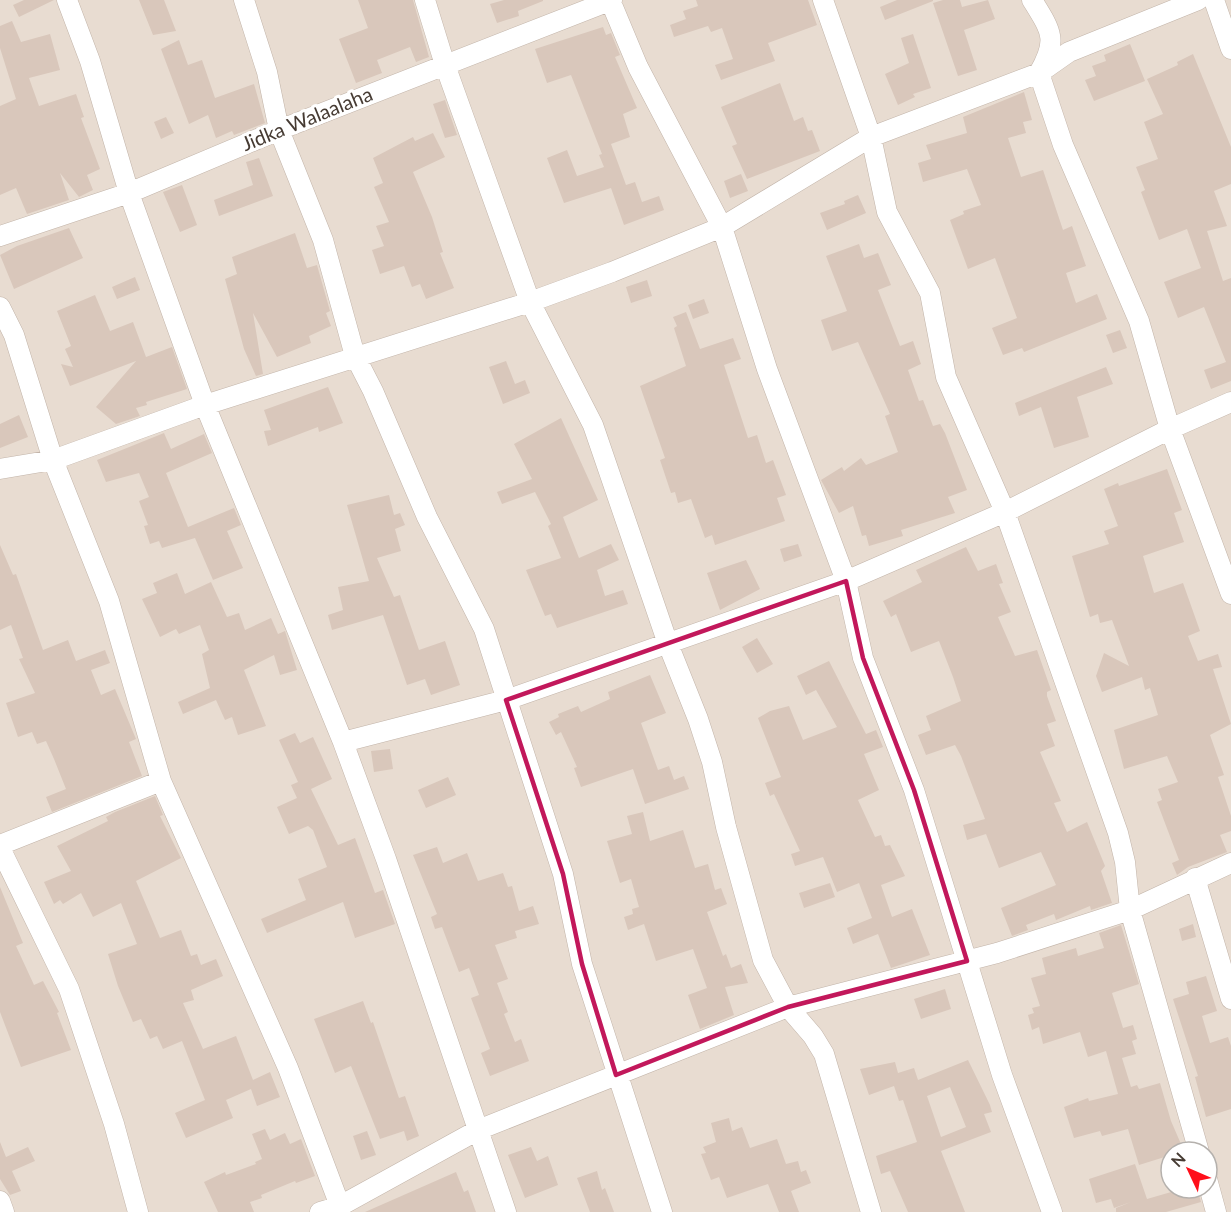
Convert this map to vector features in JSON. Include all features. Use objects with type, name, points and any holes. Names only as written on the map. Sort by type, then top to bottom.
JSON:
[{"type":"street","points":[[67,0],[90,61],[129,192],[205,405],[272,563],[343,742],[386,859],[506,1212]]},
{"type":"street","points":[[244,0],[267,72],[279,130],[323,240],[355,356],[378,401],[427,517],[484,630],[563,874],[582,964],[662,1212]]},
{"type":"street","points":[[425,0],[445,65],[530,302],[593,425],[668,644],[712,762],[726,827],[763,960],[788,1008],[813,1036],[824,1054],[844,1128],[871,1212]]},
{"type":"street","points":[[611,0],[638,67],[723,227],[767,369],[846,581],[863,658],[914,790],[1002,1075],[1052,1212]]},
{"type":"street","name":"Jidka Walaalaha","points":[[0,236],[129,192],[279,130],[611,0]]},
{"type":"street","points":[[823,0],[871,137],[887,212],[930,293],[946,377],[1005,512],[1118,833],[1130,909],[1196,1140]]},
{"type":"street","points":[[1032,0],[1044,19],[1051,43],[1050,53],[1039,74],[1064,146],[1139,321],[1170,429],[1231,594]]},
{"type":"street","points":[[0,469],[53,460],[205,405],[530,302],[723,227],[871,137],[1039,74],[1069,52],[1198,0]]},
{"type":"street","points":[[1214,0],[1231,50]]},
{"type":"street","points":[[0,307],[14,335],[53,460],[110,601],[161,782],[288,1068],[337,1209]]},
{"type":"street","points":[[343,742],[506,700],[846,581],[1005,512],[1170,429],[1231,402]]},
{"type":"street","points":[[138,1212],[111,1114],[69,989],[0,846],[161,782]]},
{"type":"street","points":[[320,1212],[337,1209],[478,1130],[788,1008],[967,961],[1130,909],[1231,864]]},
{"type":"street","points":[[1196,878],[1231,999]]},
{"type":"street","points":[[0,1201],[4,1212]]},
{"type":"highlighted area","points":[[846,581],[863,658],[914,790],[967,961],[788,1007],[616,1075],[582,964],[563,874],[506,700]]},
{"type":"shaded area","points":[[0,0],[1231,0],[1231,1212],[0,1212]]},
{"type":"building","points":[[24,0],[54,0],[19,17],[13,5]]},
{"type":"building","points":[[139,0],[164,0],[176,31],[153,35]]},
{"type":"building","points":[[358,0],[413,0],[429,57],[416,62],[410,47],[377,60],[382,73],[356,83],[339,39],[368,28]]},
{"type":"building","points":[[504,0],[543,1],[518,11],[519,16],[497,23],[490,4]]},
{"type":"building","points":[[696,0],[808,0],[817,25],[768,43],[775,61],[721,80],[715,65],[733,59],[722,28],[711,32],[708,26],[674,37],[670,25],[686,19],[683,11],[698,6]]},
{"type":"building","points":[[897,0],[933,1],[885,20],[880,7]]},
{"type":"building","points":[[943,0],[960,0],[962,7],[988,0],[995,19],[964,30],[977,70],[958,76],[933,3]]},
{"type":"building","points":[[12,21],[21,42],[50,34],[60,70],[29,78],[39,106],[76,94],[84,117],[81,118],[100,169],[87,175],[93,190],[79,197],[60,173],[69,200],[27,214],[16,188],[0,195],[0,106],[16,99],[0,48],[0,26]]},
{"type":"building","points":[[603,27],[606,35],[611,33],[620,55],[615,57],[637,108],[623,114],[630,137],[611,144],[626,185],[635,182],[642,202],[659,196],[664,210],[624,225],[611,188],[564,203],[547,158],[567,150],[577,176],[604,167],[599,155],[602,154],[571,75],[547,83],[535,49]]},
{"type":"building","points":[[913,34],[931,88],[913,94],[915,97],[898,105],[885,74],[909,63],[901,38]]},
{"type":"building","points":[[179,40],[188,65],[202,60],[215,98],[254,84],[265,123],[234,135],[232,131],[216,138],[208,115],[189,124],[161,49]]},
{"type":"building","points":[[1130,44],[1145,81],[1094,101],[1085,80],[1096,76],[1092,66],[1106,61],[1104,55]]},
{"type":"building","points":[[1193,54],[1231,147],[1231,184],[1214,191],[1227,226],[1207,231],[1223,281],[1231,278],[1231,381],[1211,389],[1204,370],[1226,362],[1204,307],[1178,318],[1164,282],[1201,268],[1187,229],[1159,240],[1141,192],[1145,190],[1136,167],[1158,159],[1144,122],[1163,114],[1147,79],[1178,65],[1177,62]]},
{"type":"building","points":[[780,83],[794,121],[803,117],[808,131],[812,130],[820,151],[747,179],[732,146],[737,144],[721,107]]},
{"type":"building","points":[[1024,92],[1032,120],[1023,122],[1026,133],[1008,138],[1021,177],[1043,170],[1063,230],[1072,226],[1086,266],[1066,273],[1076,303],[1097,294],[1107,319],[1024,352],[1022,348],[1003,355],[992,328],[1017,318],[995,258],[968,269],[950,220],[964,214],[963,211],[981,205],[967,169],[923,182],[918,163],[931,159],[926,145],[967,133],[963,117]]},
{"type":"building","points":[[445,100],[457,135],[445,138],[433,104]]},
{"type":"building","points":[[166,117],[174,133],[161,139],[154,122]]},
{"type":"building","points":[[433,133],[445,157],[413,172],[432,217],[443,252],[440,253],[454,288],[426,299],[420,284],[412,287],[404,266],[380,274],[372,250],[384,246],[376,226],[389,222],[374,187],[383,183],[373,158],[413,137],[415,141]]},
{"type":"building","points":[[259,158],[273,196],[219,216],[214,200],[253,185],[246,162]]},
{"type":"building","points":[[741,174],[748,191],[730,198],[724,181]]},
{"type":"building","points":[[182,185],[197,225],[180,232],[163,192]]},
{"type":"building","points":[[858,195],[866,213],[827,230],[820,213],[845,204],[844,201]]},
{"type":"building","points":[[69,228],[83,258],[14,289],[0,255],[17,246]]},
{"type":"building","points":[[295,233],[307,268],[317,265],[330,311],[326,313],[331,326],[309,336],[311,343],[277,357],[253,313],[263,374],[256,376],[244,349],[225,279],[237,274],[232,257]]},
{"type":"building","points":[[859,244],[864,258],[878,253],[891,285],[878,290],[900,346],[913,341],[921,364],[908,370],[919,401],[923,400],[933,426],[940,424],[945,433],[967,490],[948,497],[955,513],[901,530],[903,536],[869,546],[866,535],[862,536],[853,506],[839,513],[821,480],[842,467],[844,471],[861,458],[866,465],[898,452],[885,416],[890,414],[858,342],[832,351],[821,320],[847,311],[826,256]]},
{"type":"building","points":[[135,277],[140,290],[117,299],[112,287]]},
{"type":"building","points":[[647,280],[652,296],[631,303],[626,287]]},
{"type":"building","points":[[95,295],[110,331],[133,322],[146,357],[172,347],[187,389],[146,402],[147,405],[136,408],[140,416],[116,424],[96,407],[136,361],[70,386],[61,364],[73,367],[65,349],[71,346],[57,311]]},
{"type":"building","points":[[704,299],[709,313],[693,319],[688,305]]},
{"type":"building","points":[[686,312],[700,349],[733,338],[741,359],[724,365],[748,438],[757,435],[766,463],[773,460],[786,495],[777,498],[785,521],[715,545],[712,535],[705,538],[691,499],[678,503],[675,492],[671,493],[660,460],[665,458],[640,386],[686,366],[674,328],[677,326],[673,317]]},
{"type":"building","points":[[1120,330],[1127,348],[1113,353],[1106,335]]},
{"type":"building","points":[[506,361],[515,384],[525,380],[530,393],[503,404],[489,367]]},
{"type":"building","points":[[1106,367],[1113,384],[1077,397],[1089,437],[1054,448],[1041,407],[1019,416],[1015,403]]},
{"type":"building","points":[[328,387],[343,423],[319,432],[318,427],[268,446],[264,431],[271,430],[264,410]]},
{"type":"building","points":[[19,415],[28,437],[0,448],[0,424]]},
{"type":"building","points":[[561,418],[598,500],[563,517],[579,558],[611,544],[619,560],[597,570],[605,596],[623,590],[628,604],[557,628],[551,614],[545,616],[526,570],[561,558],[548,526],[551,524],[535,492],[502,504],[497,492],[532,479],[514,444]]},
{"type":"building","points":[[164,433],[171,449],[204,434],[212,453],[166,473],[188,527],[234,508],[241,525],[227,531],[243,568],[213,580],[195,538],[162,548],[159,541],[150,544],[144,526],[148,525],[139,501],[149,497],[139,473],[106,482],[97,460]]},
{"type":"building","points":[[1167,469],[1182,510],[1174,513],[1184,542],[1143,556],[1154,593],[1183,583],[1200,631],[1188,636],[1198,661],[1218,654],[1222,667],[1213,669],[1231,724],[1210,735],[1224,775],[1218,777],[1231,816],[1231,831],[1220,835],[1227,852],[1188,867],[1177,875],[1172,863],[1179,860],[1157,802],[1162,800],[1158,789],[1178,782],[1167,756],[1124,769],[1114,730],[1158,715],[1150,688],[1145,690],[1142,677],[1102,692],[1096,676],[1104,653],[1129,666],[1112,620],[1100,623],[1098,614],[1090,617],[1072,556],[1109,544],[1104,531],[1118,526],[1104,489]]},
{"type":"building","points":[[389,495],[394,515],[400,513],[405,525],[395,529],[401,551],[377,558],[394,597],[400,595],[419,650],[445,641],[460,685],[431,695],[425,679],[407,685],[383,615],[332,630],[328,615],[343,610],[338,587],[369,581],[347,505]]},
{"type":"building","points":[[798,544],[802,556],[784,562],[780,549]]},
{"type":"building","points":[[0,545],[13,575],[16,574],[43,650],[68,640],[76,661],[105,650],[110,663],[91,670],[101,695],[115,689],[136,739],[129,742],[142,776],[52,812],[46,797],[66,789],[54,759],[46,741],[37,744],[32,732],[18,737],[6,703],[35,693],[19,659],[23,658],[11,625],[0,630]]},
{"type":"building","points":[[966,547],[978,571],[996,564],[1003,583],[999,584],[1011,612],[998,617],[1015,656],[1037,650],[1051,690],[1047,692],[1047,696],[1056,721],[1047,724],[1055,746],[1040,752],[1061,801],[1054,803],[1067,832],[1087,822],[1105,866],[1101,871],[1112,903],[1091,910],[1090,906],[1056,920],[1054,914],[1026,925],[1028,930],[1012,936],[1001,908],[1056,885],[1041,852],[999,868],[986,834],[967,840],[963,825],[985,819],[961,756],[955,745],[926,755],[918,735],[931,730],[926,716],[961,701],[953,677],[939,641],[911,652],[896,614],[891,617],[883,601],[922,582],[916,570]]},
{"type":"building","points":[[746,560],[760,589],[720,610],[707,573]]},
{"type":"building","points":[[177,573],[185,594],[211,582],[227,617],[239,613],[245,630],[271,618],[278,634],[285,631],[297,670],[280,675],[274,655],[244,670],[266,726],[238,735],[232,717],[225,720],[216,700],[183,714],[178,702],[210,688],[202,654],[209,650],[200,625],[179,634],[176,629],[160,637],[142,599],[157,593],[153,583]]},
{"type":"building","points":[[757,638],[773,664],[757,673],[742,647]]},
{"type":"building","points":[[829,661],[866,734],[876,730],[883,747],[864,754],[879,790],[858,800],[875,837],[881,835],[885,846],[890,845],[905,876],[881,885],[892,917],[912,909],[930,955],[891,968],[878,934],[853,944],[847,928],[872,918],[859,883],[837,892],[823,857],[795,866],[791,854],[800,851],[774,794],[770,796],[765,783],[781,777],[758,718],[770,711],[789,706],[803,740],[837,727],[816,690],[806,695],[797,676]]},
{"type":"building","points":[[650,675],[666,713],[641,723],[658,770],[669,766],[674,780],[684,776],[689,789],[645,804],[633,769],[581,787],[574,768],[577,767],[561,732],[556,735],[549,722],[559,717],[558,714],[578,706],[581,712],[610,699],[608,692]]},
{"type":"building","points":[[295,733],[300,743],[313,737],[332,779],[311,789],[338,845],[355,838],[375,893],[383,890],[395,924],[355,938],[343,902],[267,933],[261,919],[306,900],[298,879],[327,867],[313,830],[308,826],[289,834],[277,807],[297,798],[291,785],[298,782],[279,740]]},
{"type":"building","points":[[390,749],[393,769],[374,772],[371,751]]},
{"type":"building","points":[[448,777],[456,795],[426,808],[418,790]]},
{"type":"building","points":[[155,796],[163,815],[160,816],[181,858],[136,881],[160,938],[181,930],[191,956],[197,954],[201,965],[216,959],[223,976],[191,990],[194,1000],[183,1003],[203,1049],[236,1036],[253,1080],[270,1072],[280,1097],[257,1106],[251,1089],[226,1100],[233,1118],[186,1138],[175,1113],[205,1100],[182,1041],[163,1049],[157,1036],[150,1039],[141,1019],[133,1022],[108,954],[137,944],[121,903],[93,917],[81,893],[63,904],[60,900],[54,904],[44,882],[71,871],[57,846],[108,821],[106,817],[115,812]]},
{"type":"building","points":[[643,812],[650,841],[683,830],[695,868],[708,864],[715,890],[721,888],[727,904],[707,912],[723,956],[726,954],[731,968],[741,964],[748,983],[725,987],[734,1015],[700,1029],[688,995],[707,988],[693,949],[656,961],[644,924],[628,930],[624,917],[633,914],[632,909],[639,907],[631,879],[620,883],[607,841],[632,834],[627,816]]},
{"type":"building","points":[[437,847],[443,863],[467,853],[478,881],[503,873],[508,887],[512,886],[519,911],[533,906],[539,924],[515,931],[517,938],[495,945],[508,979],[497,983],[508,1012],[504,1014],[515,1042],[521,1039],[529,1061],[490,1076],[481,1053],[490,1049],[471,998],[479,995],[469,968],[459,972],[442,927],[435,929],[431,917],[437,914],[413,855]]},
{"type":"building","points":[[830,883],[835,897],[804,908],[799,893]]},
{"type":"building","points":[[0,887],[23,943],[16,946],[34,985],[43,981],[59,1012],[57,1013],[71,1050],[21,1067],[0,1012]]},
{"type":"building","points":[[1193,924],[1196,937],[1182,941],[1179,929]]},
{"type":"building","points":[[1121,925],[1139,984],[1112,993],[1123,1028],[1133,1025],[1137,1039],[1132,1041],[1136,1054],[1122,1058],[1131,1087],[1137,1085],[1139,1089],[1160,1083],[1179,1140],[1159,1140],[1159,1159],[1139,1165],[1128,1129],[1102,1136],[1100,1131],[1074,1138],[1064,1107],[1088,1098],[1089,1101],[1118,1094],[1106,1051],[1088,1057],[1080,1032],[1043,1044],[1039,1027],[1032,1030],[1028,1015],[1034,1013],[1032,1008],[1040,1006],[1031,978],[1046,974],[1042,958],[1076,948],[1078,956],[1104,948],[1099,933]]},
{"type":"building","points":[[1206,976],[1217,1011],[1202,1016],[1210,1043],[1228,1037],[1231,1046],[1231,1109],[1206,1117],[1195,1077],[1198,1076],[1173,999],[1189,994],[1186,982]]},
{"type":"building","points":[[945,989],[951,1009],[921,1019],[914,999]]},
{"type":"building","points":[[363,1001],[371,1023],[373,1022],[399,1098],[405,1096],[419,1136],[407,1141],[404,1131],[380,1139],[351,1066],[335,1073],[314,1019]]},
{"type":"building","points":[[968,1060],[990,1105],[992,1112],[984,1114],[991,1132],[941,1151],[965,1212],[908,1212],[890,1171],[881,1174],[876,1156],[917,1142],[903,1100],[899,1101],[894,1086],[869,1095],[860,1069],[895,1062],[898,1073],[914,1068],[918,1080]],"holes":[[[950,1087],[966,1127],[941,1137],[927,1096]]]},
{"type":"building","points":[[729,1118],[732,1131],[742,1127],[750,1148],[777,1139],[786,1164],[798,1161],[801,1172],[806,1170],[811,1183],[791,1191],[799,1212],[779,1212],[768,1184],[727,1198],[719,1177],[711,1180],[701,1154],[706,1153],[703,1147],[716,1142],[711,1123]]},
{"type":"building","points":[[265,1129],[270,1140],[285,1133],[290,1144],[301,1139],[315,1176],[296,1183],[295,1181],[261,1195],[262,1198],[250,1202],[254,1212],[218,1212],[204,1182],[225,1172],[226,1175],[256,1164],[255,1162],[262,1159],[252,1134]]},
{"type":"building","points":[[367,1131],[376,1155],[361,1160],[353,1136]]},
{"type":"building","points":[[0,1142],[6,1157],[28,1147],[35,1161],[12,1171],[21,1191],[10,1195],[0,1179]]},
{"type":"building","points":[[531,1147],[537,1161],[548,1156],[558,1185],[525,1198],[508,1155]]},
{"type":"building","points":[[1135,1164],[1147,1199],[1159,1196],[1159,1200],[1200,1200],[1201,1202],[1166,1212],[1116,1212],[1116,1208],[1131,1202],[1114,1208],[1111,1199],[1096,1203],[1089,1179]]},
{"type":"building","points":[[597,1171],[602,1190],[605,1188],[614,1212],[590,1212],[577,1178]]},
{"type":"building","points":[[456,1172],[464,1192],[468,1190],[476,1212],[365,1212]]}]
